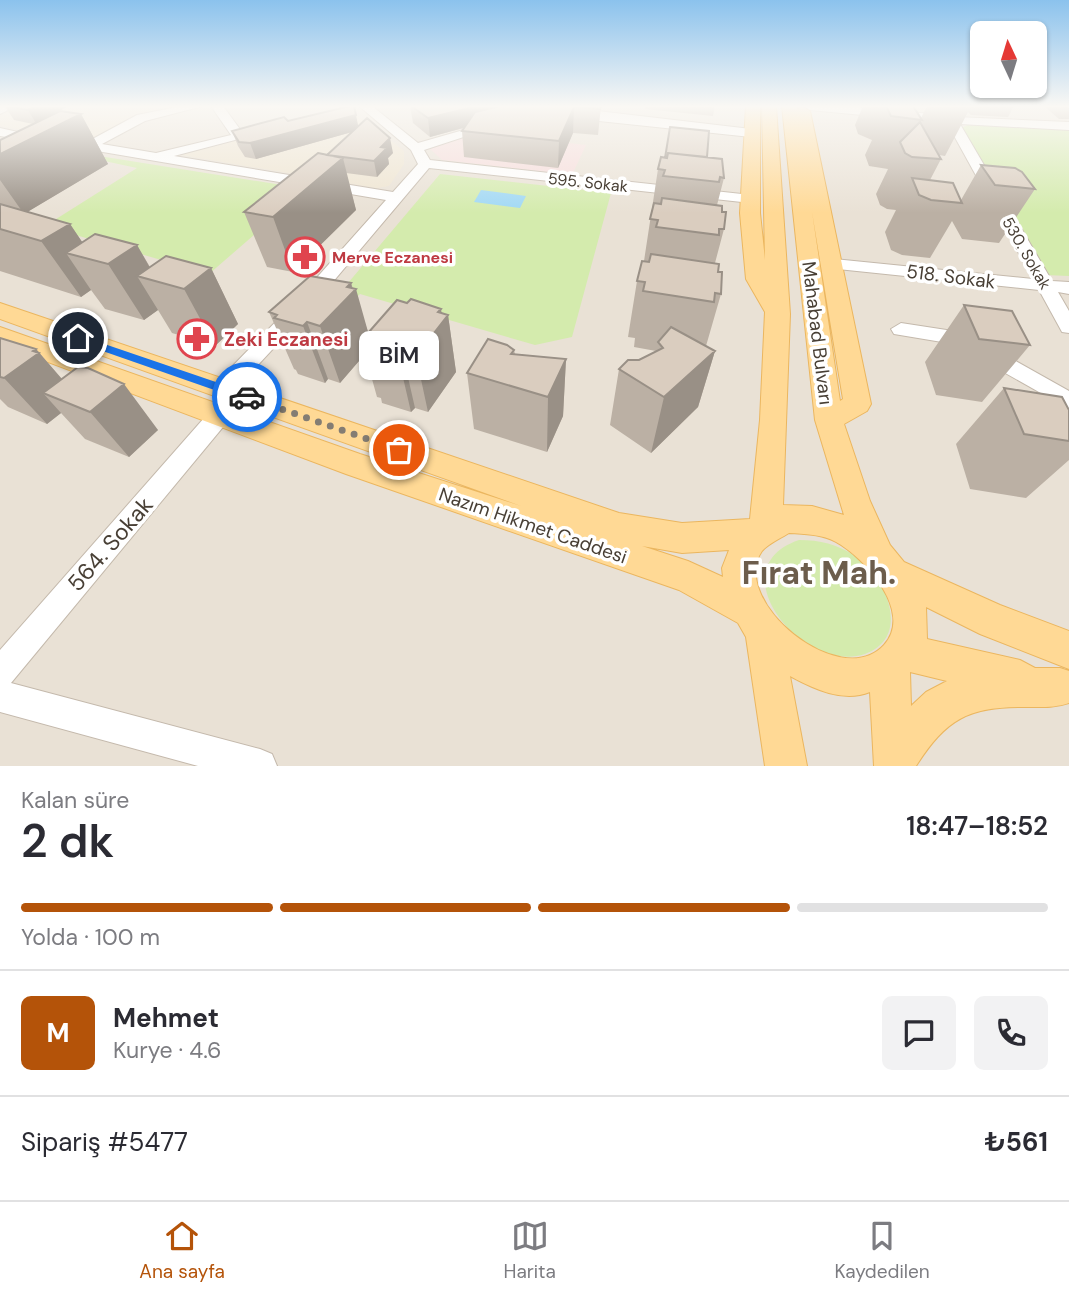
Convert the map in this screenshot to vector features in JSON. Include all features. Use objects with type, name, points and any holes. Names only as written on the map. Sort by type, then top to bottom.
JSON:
[{"type":"main road","points":[[751,142],[751,200],[757,279],[778,314]]},
{"type":"main road","name":"Mahabad Bulvarı","points":[[759,530],[775,437],[778,314],[771,142]]},
{"type":"main road","name":"Mahabad Bulvarı","points":[[794,142],[829,420],[855,501],[886,564]]},
{"type":"main road","points":[[811,142],[857,404],[829,420]]},
{"type":"main road","name":"Nazım Hikmet Caddesi","points":[[0,311],[222,402],[688,578],[756,621]]},
{"type":"main road","name":"Nazım Hikmet Caddesi","points":[[0,335],[619,527],[682,538],[759,530]]},
{"type":"main road","points":[[786,766],[756,621],[740,587],[738,566],[743,549],[759,530],[784,519],[819,522],[855,536],[886,564],[993,621],[1066,675]]},
{"type":"main road","points":[[886,564],[905,594],[910,615],[909,635],[895,660],[895,764]]},
{"type":"main road","points":[[756,621],[786,654],[822,671],[841,676],[867,676],[895,660],[1066,675]]},
{"type":"main road","points":[[895,764],[919,727],[949,700],[984,690],[1066,675]]},
{"type":"street","points":[[60,142],[395,197]]},
{"type":"street","points":[[66,158],[96,142]]},
{"type":"street","points":[[151,157],[214,142]]},
{"type":"street","points":[[408,142],[416,148],[425,164]]},
{"type":"street","points":[[416,148],[438,142]]},
{"type":"street","name":"530. Sokak","points":[[964,142],[1069,327]]},
{"type":"street","name":"595. Sokak","points":[[425,164],[751,200]]},
{"type":"street","name":"564. Sokak","points":[[0,673],[222,402],[425,164]]},
{"type":"street","name":"518. Sokak","points":[[834,264],[1069,288]]},
{"type":"street","points":[[901,329],[959,338],[1069,401]]},
{"type":"street","points":[[0,696],[260,766]]},
{"type":"shaded area","points":[[0,142],[1069,142],[1069,766],[0,766]]},
{"type":"shaded area","points":[[228,142],[392,142],[404,151],[404,164],[389,186],[377,188],[175,154]]},
{"type":"shaded area","points":[[448,142],[558,142],[586,145],[572,175],[442,160],[428,147]]},
{"type":"green space","points":[[969,142],[1069,142],[1069,276],[1045,275]]},
{"type":"green space","points":[[99,156],[307,189],[209,274],[45,226],[137,168],[95,159]]},
{"type":"green space","points":[[440,174],[611,193],[572,337],[535,345],[360,294],[303,349],[294,347]]},
{"type":"green space","points":[[799,540],[842,548],[866,565],[876,577],[884,591],[891,621],[888,634],[880,646],[865,654],[841,656],[817,649],[795,635],[778,615],[767,594],[766,573],[775,554]]},
{"type":"water","points":[[481,190],[526,196],[520,208],[474,202]]},
{"type":"building","points":[[0,142],[25,142],[0,154]]},
{"type":"building","points":[[341,142],[386,142],[381,147],[387,148],[374,161],[327,155]]},
{"type":"building","points":[[668,142],[708,142],[707,157],[668,153],[665,158]]},
{"type":"building","points":[[900,142],[931,142],[941,159],[912,157],[905,153]]},
{"type":"building","points":[[318,153],[343,158],[273,217],[244,212]]},
{"type":"building","points":[[668,153],[722,159],[724,178],[720,177],[719,182],[663,176],[665,170],[658,169],[661,157],[667,158]]},
{"type":"building","points":[[981,165],[1015,168],[1022,172],[1035,189],[995,185]]},
{"type":"building","points":[[912,178],[953,183],[962,203],[931,200],[919,195]]},
{"type":"building","points":[[662,198],[722,206],[722,212],[726,212],[724,229],[719,229],[719,235],[656,227],[658,220],[650,219],[654,203],[661,204]]},
{"type":"building","points":[[0,204],[70,224],[41,241],[0,229]]},
{"type":"building","points":[[95,234],[137,245],[108,264],[66,253]]},
{"type":"building","points":[[651,254],[719,264],[718,272],[722,272],[721,294],[715,293],[714,302],[643,291],[645,282],[637,281],[642,261],[649,262]]},
{"type":"building","points":[[166,256],[211,268],[184,289],[137,276]]},
{"type":"building","points":[[310,276],[351,283],[347,287],[356,289],[320,326],[307,322],[303,326],[274,318],[277,315],[269,312]]},
{"type":"building","points":[[411,299],[441,309],[438,312],[448,315],[416,356],[402,351],[398,356],[366,346],[369,343],[361,341],[397,300],[407,303]]},
{"type":"building","points":[[964,305],[1012,311],[1030,345],[979,339]]},
{"type":"building","points":[[671,327],[715,351],[664,397],[619,369],[628,360],[639,360],[663,348],[658,342]]},
{"type":"building","points":[[0,338],[36,349],[33,351],[39,353],[4,378],[0,377]]},
{"type":"building","points":[[488,339],[507,345],[514,350],[511,354],[566,359],[548,397],[467,373]]},
{"type":"building","points":[[78,367],[88,368],[124,384],[90,412],[43,393]]},
{"type":"building","points":[[1004,388],[1062,397],[1069,410],[1069,441],[1024,434]]},
{"type":"way so far","points":[[247,397],[399,450]]},
{"type":"place","name":"Merve Eczanesi","points":[[305,257]]},
{"type":"place","name":"Zeki Eczanesi","points":[[197,339]]},
{"type":"place","name":"BİM","points":[[399,450]]},
{"type":"district","name":"Fırat Mah.","points":[[819,573]]},
{"type":"route","points":[[78,338],[247,397]]}]
